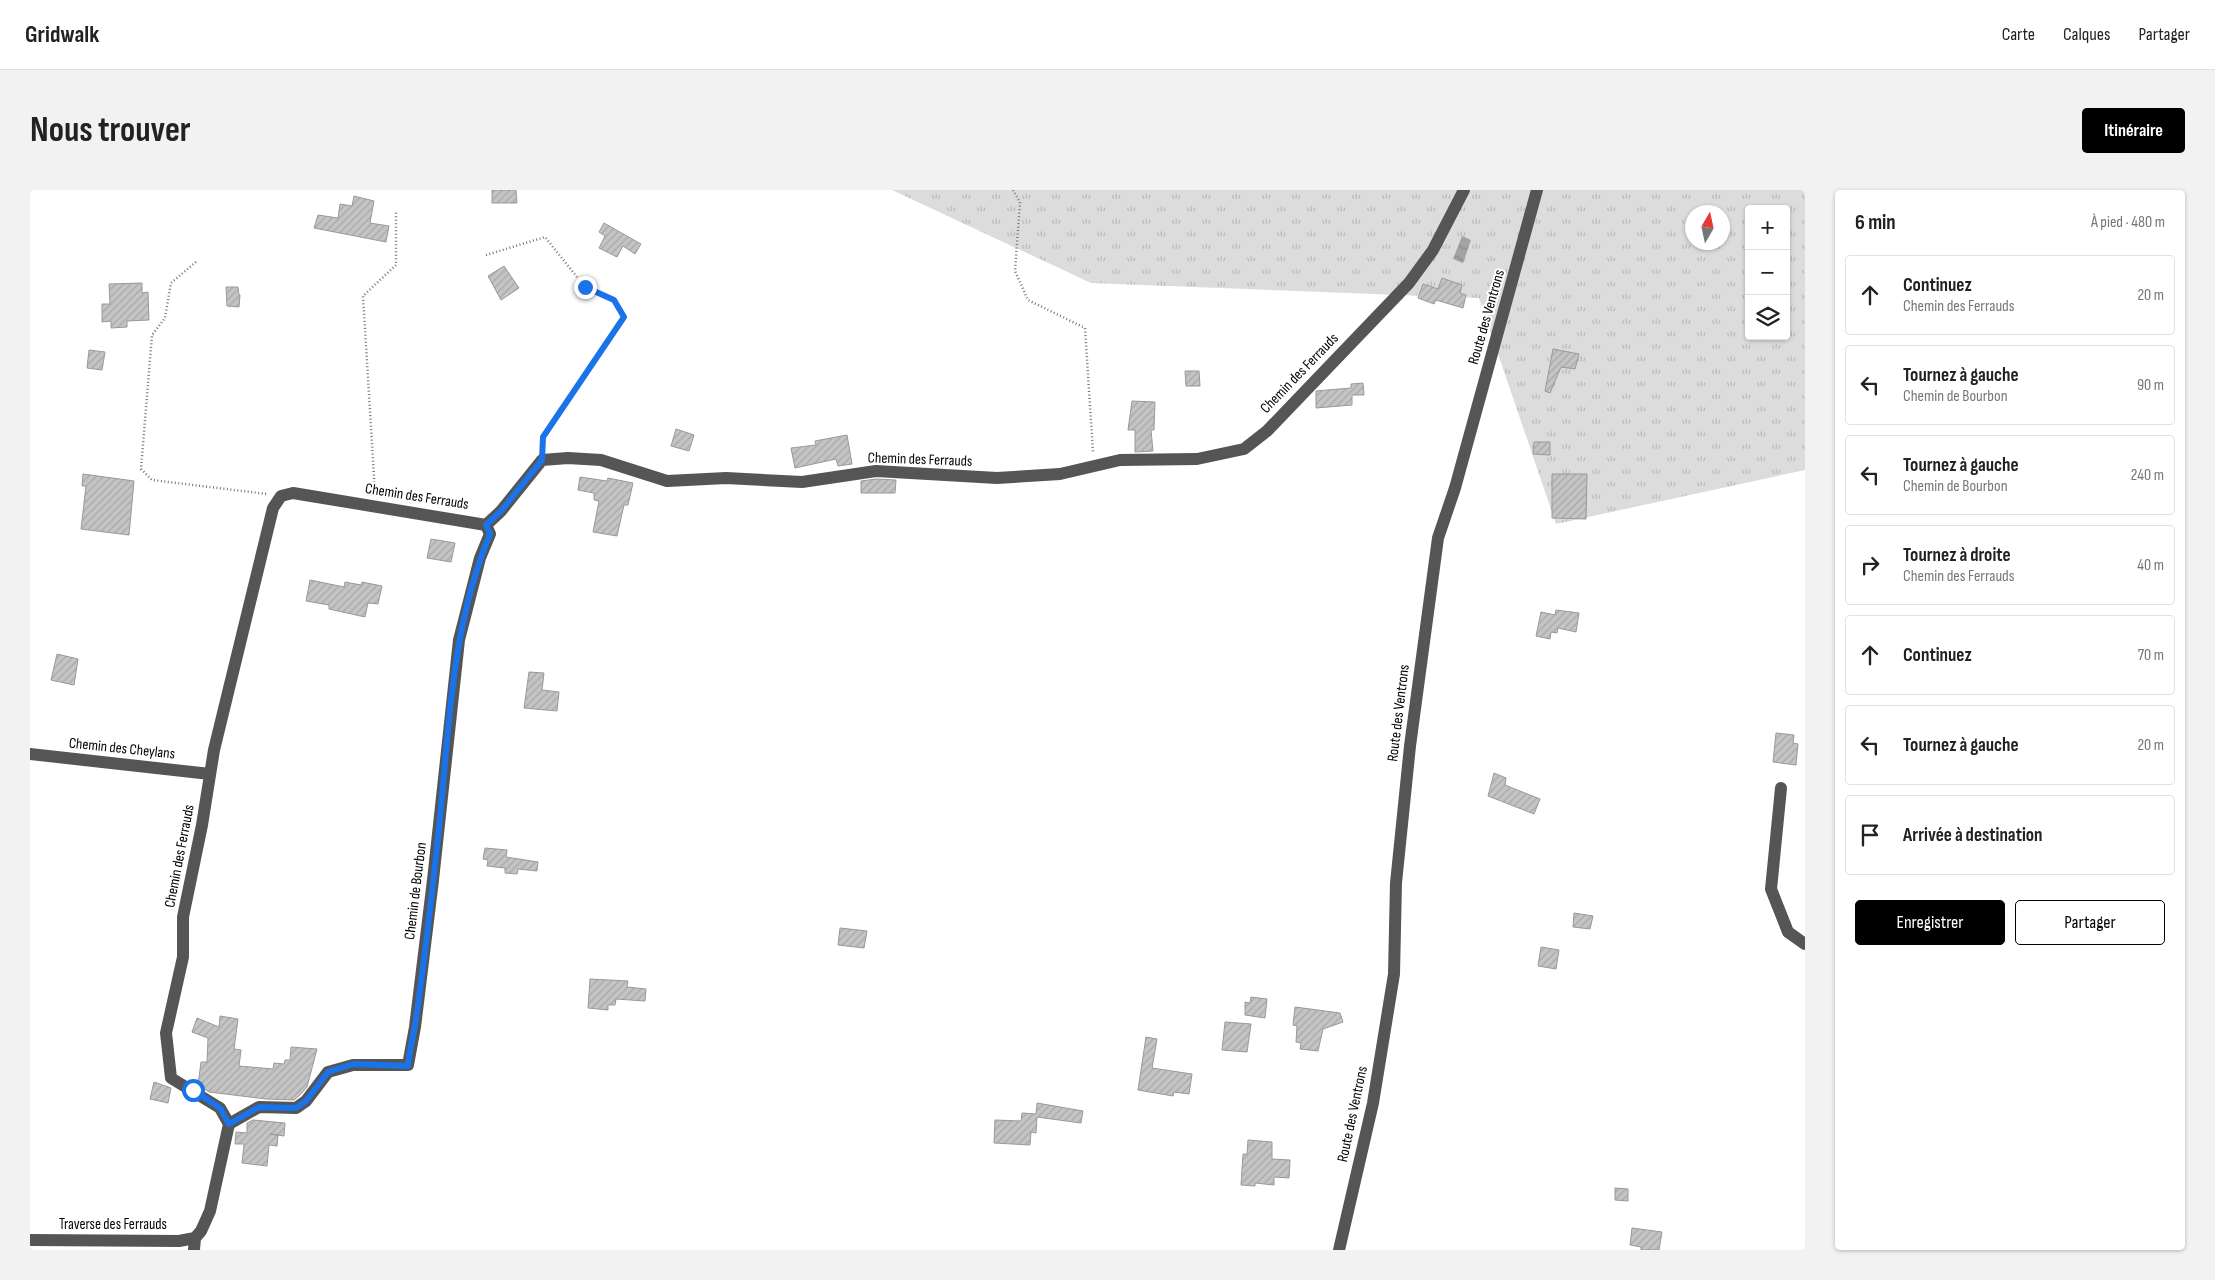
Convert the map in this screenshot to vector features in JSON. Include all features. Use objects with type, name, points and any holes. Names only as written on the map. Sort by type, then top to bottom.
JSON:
[{"type":"street","name":"Chemin des Ferrauds","points":[[229,1124],[220,1108],[171,1078],[166,1033],[183,957],[183,917],[217,740],[273,508],[281,496],[293,493],[486,525],[501,511],[542,460],[568,458],[601,460],[667,481],[726,478],[802,482],[876,471],[997,478],[1060,474],[1120,460],[1197,459],[1244,449],[1267,431],[1409,283],[1433,250],[1464,190]]},
{"type":"street","name":"Route des Ventrons","points":[[1339,1250],[1373,1103],[1394,974],[1396,883],[1408,766],[1438,538],[1457,478],[1537,190]]},
{"type":"street","name":"Chemin de Bourbon","points":[[229,1124],[259,1107],[296,1108],[306,1101],[328,1072],[353,1064],[408,1066],[415,1027],[433,880],[459,640],[478,566],[490,534],[486,525]]},
{"type":"street","name":"Chemin des Cheylans","points":[[30,754],[210,774]]},
{"type":"street","points":[[1781,788],[1771,890],[1788,932],[1805,944]]},
{"type":"street","points":[[194,1244],[210,1211],[229,1124]]},
{"type":"street","name":"Traverse des Ferrauds","points":[[30,1240],[179,1241],[194,1244]]},
{"type":"path","points":[[1013,190],[1020,202],[1015,271],[1028,300],[1085,328],[1094,466]]},
{"type":"path","points":[[370,505],[375,493],[363,296],[396,264],[396,212]]},
{"type":"path","points":[[486,255],[545,237],[585,287],[614,300],[624,317],[543,437],[542,460]]},
{"type":"path","points":[[196,262],[171,283],[165,318],[152,336],[142,469],[152,480],[281,496]]},
{"type":"green space","points":[[892,190],[1805,190],[1805,470],[1556,524],[1479,298],[1091,283]]},
{"type":"water","points":[[1462,236],[1471,240],[1463,263],[1453,259]]},
{"type":"building","points":[[492,190],[516,190],[517,203],[492,203]]},
{"type":"building","points":[[354,196],[374,201],[370,223],[389,226],[386,242],[314,228],[318,215],[338,218],[340,204],[352,206]]},
{"type":"building","points":[[604,223],[641,244],[635,254],[623,246],[617,257],[599,248],[605,236],[599,232]]},
{"type":"building","points":[[504,266],[519,288],[501,300],[488,276]]},
{"type":"building","points":[[1442,278],[1462,285],[1460,293],[1466,295],[1463,308],[1436,300],[1434,304],[1418,298],[1423,284],[1438,289]]},
{"type":"building","points":[[142,283],[142,293],[148,292],[149,320],[127,321],[127,327],[111,328],[111,321],[102,322],[102,304],[110,304],[109,284]]},
{"type":"building","points":[[226,287],[238,287],[240,295],[239,307],[227,306]]},
{"type":"building","points":[[1553,349],[1579,354],[1575,369],[1561,367],[1550,393],[1545,391]]},
{"type":"building","points":[[89,350],[105,352],[102,370],[87,368]]},
{"type":"building","points":[[1185,371],[1199,371],[1200,386],[1186,386]]},
{"type":"building","points":[[1363,383],[1364,395],[1352,395],[1352,405],[1316,408],[1316,391],[1351,388],[1351,384]]},
{"type":"building","points":[[1132,401],[1155,402],[1154,430],[1151,430],[1153,451],[1135,452],[1135,430],[1128,430]]},
{"type":"building","points":[[676,429],[694,435],[689,451],[671,446]]},
{"type":"building","points":[[847,435],[852,464],[838,466],[836,459],[795,468],[791,448],[816,445],[815,441]]},
{"type":"building","points":[[1534,442],[1550,442],[1550,455],[1533,454]]},
{"type":"building","points":[[83,474],[134,481],[129,535],[81,529],[86,486],[82,486]]},
{"type":"building","points":[[1552,474],[1587,474],[1586,519],[1552,518]]},
{"type":"building","points":[[580,477],[607,481],[608,478],[633,483],[628,505],[624,505],[617,536],[593,532],[599,501],[594,500],[594,493],[578,490]]},
{"type":"building","points":[[876,479],[896,480],[895,493],[861,493],[861,481]]},
{"type":"building","points":[[431,539],[455,543],[451,562],[427,558]]},
{"type":"building","points":[[310,580],[344,587],[345,582],[361,585],[362,582],[382,586],[378,604],[368,603],[365,617],[329,609],[329,605],[306,601]]},
{"type":"building","points":[[1556,610],[1579,613],[1576,632],[1558,628],[1557,633],[1551,632],[1550,639],[1536,636],[1541,612],[1555,615]]},
{"type":"building","points":[[57,654],[78,659],[74,685],[51,680]]},
{"type":"building","points":[[529,672],[544,673],[542,690],[559,692],[557,711],[524,708]]},
{"type":"building","points":[[1776,733],[1794,735],[1793,743],[1798,744],[1796,765],[1773,762]]},
{"type":"building","points":[[1494,773],[1506,778],[1505,785],[1540,799],[1534,814],[1488,796]]},
{"type":"building","points":[[485,848],[507,850],[506,857],[538,862],[537,871],[518,869],[517,874],[505,873],[505,868],[487,866],[488,860],[483,859]]},
{"type":"building","points":[[1574,913],[1593,916],[1590,929],[1573,927]]},
{"type":"building","points":[[840,928],[867,931],[864,948],[838,945]]},
{"type":"building","points":[[1541,947],[1559,950],[1556,969],[1538,966]]},
{"type":"building","points":[[590,979],[628,981],[627,987],[646,989],[645,1001],[616,999],[615,1005],[608,1005],[608,1010],[588,1008]]},
{"type":"building","points":[[1251,997],[1267,999],[1265,1018],[1245,1015],[1245,1002],[1250,1003]]},
{"type":"building","points":[[1295,1007],[1340,1013],[1343,1022],[1323,1029],[1318,1051],[1300,1049],[1301,1043],[1296,1042],[1297,1026],[1293,1025]]},
{"type":"building","points":[[220,1016],[238,1019],[234,1049],[241,1050],[239,1066],[273,1069],[274,1063],[284,1064],[285,1060],[290,1060],[291,1047],[317,1049],[307,1087],[300,1095],[294,1100],[266,1099],[209,1092],[198,1085],[201,1062],[207,1062],[208,1038],[192,1032],[197,1018],[219,1027]]},
{"type":"building","points":[[1225,1022],[1251,1024],[1247,1052],[1222,1050]]},
{"type":"building","points":[[1146,1037],[1157,1039],[1152,1068],[1192,1074],[1189,1094],[1174,1092],[1173,1096],[1138,1090]]},
{"type":"building","points":[[154,1082],[171,1088],[168,1103],[150,1099]]},
{"type":"building","points":[[1037,1103],[1083,1111],[1081,1123],[1037,1117],[1036,1133],[1031,1132],[1030,1145],[994,1143],[995,1120],[1021,1121],[1022,1113],[1036,1114]]},
{"type":"building","points":[[253,1120],[285,1123],[284,1136],[278,1135],[277,1146],[269,1145],[267,1166],[242,1163],[244,1144],[235,1144],[236,1132],[247,1133],[247,1123]]},
{"type":"building","points":[[1248,1140],[1272,1142],[1272,1159],[1290,1160],[1289,1178],[1274,1177],[1274,1185],[1255,1183],[1255,1186],[1241,1185],[1243,1154],[1247,1154]]},
{"type":"building","points":[[1615,1188],[1628,1189],[1628,1201],[1615,1200]]},
{"type":"building","points":[[1632,1228],[1662,1232],[1659,1250],[1641,1250],[1641,1247],[1630,1245]]},
{"type":"route","points":[[193,1090],[220,1108],[229,1124],[259,1107],[282,1106],[296,1108],[306,1101],[328,1072],[353,1064],[408,1066],[410,1042],[415,1027],[433,880],[459,640],[480,558],[490,534],[486,525],[501,511],[542,460],[543,437],[624,317],[614,300],[585,287]]}]
